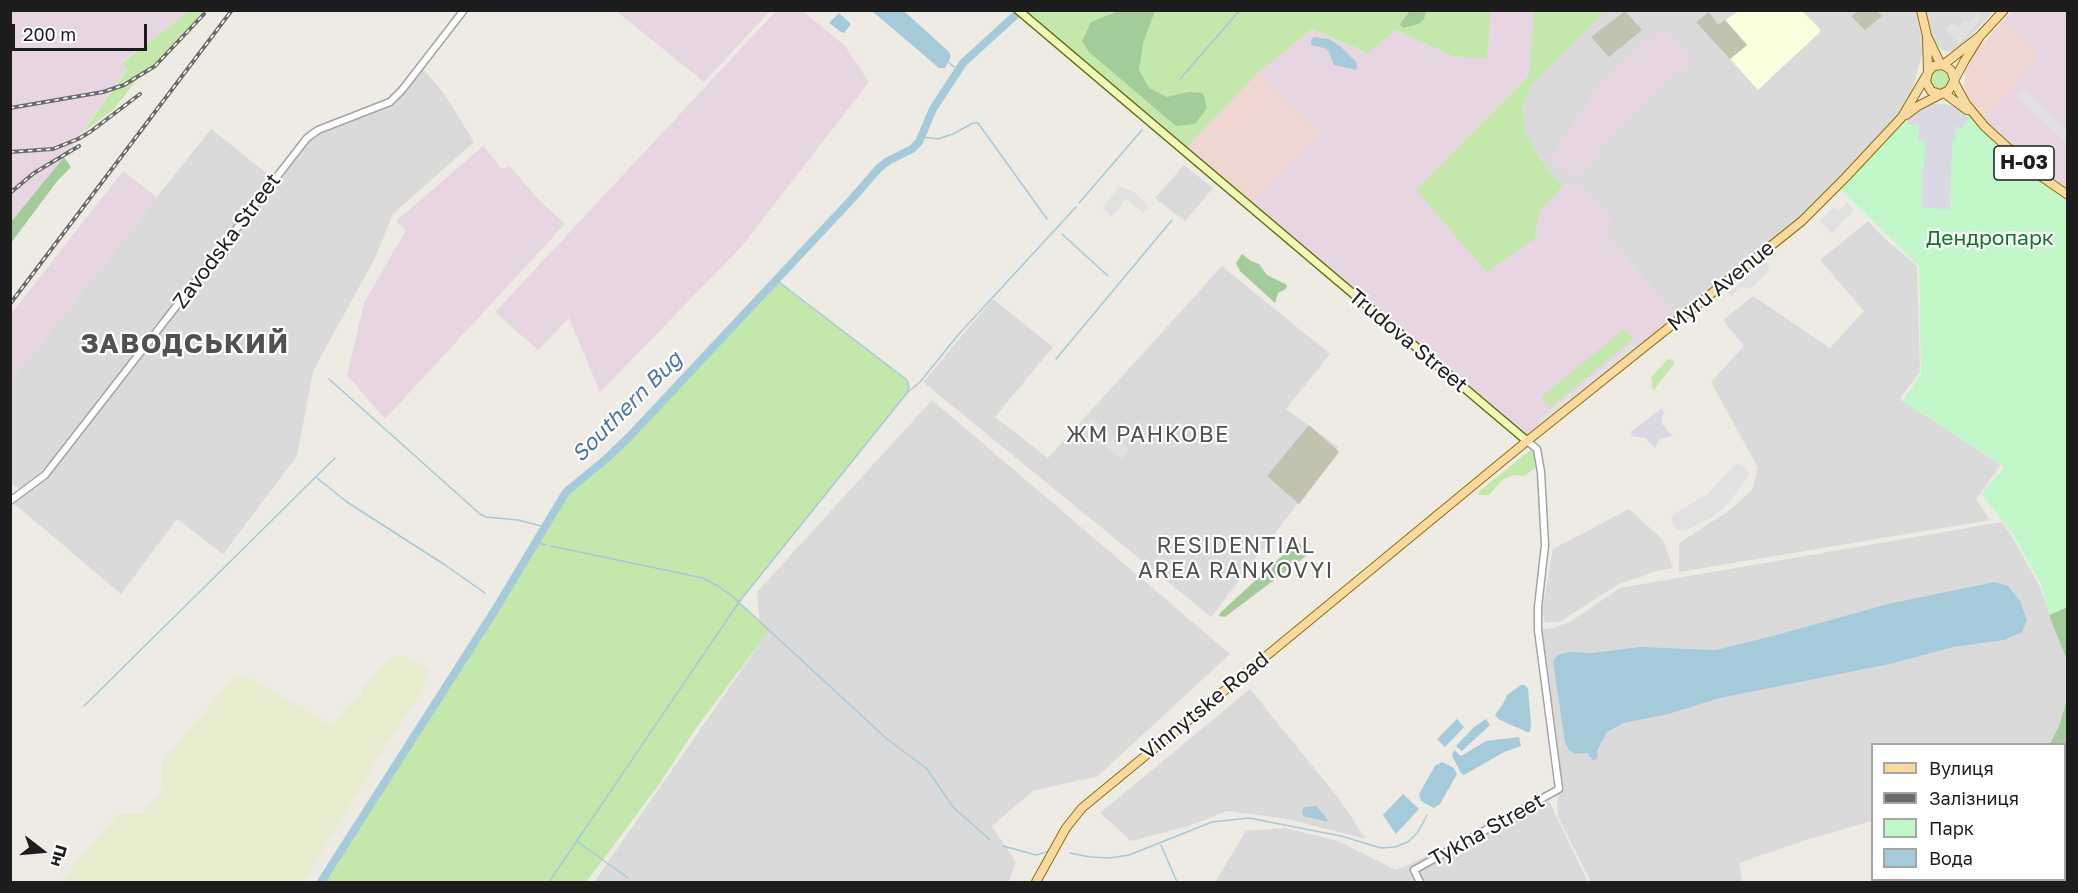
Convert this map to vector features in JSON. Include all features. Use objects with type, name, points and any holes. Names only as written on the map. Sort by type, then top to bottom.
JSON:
[{"type":"main road","name":"Trudova Street","points":[[1018,10],[1527,441]]},
{"type":"main road","name":"Н-03","points":[[1921,10],[1927,36],[1926,82],[1929,88],[1973,115],[2007,149],[2067,195]]},
{"type":"main road","points":[[1927,74],[1934,66],[1942,65],[1980,36],[2004,10]]},
{"type":"main road","name":"Н-03","points":[[1927,36],[1942,65],[1951,70],[1973,115]]},
{"type":"main road","points":[[1942,94],[1949,90],[1980,36]]},
{"type":"main road","name":"Myru Avenue","points":[[1396,550],[1527,441],[1802,221],[1902,117],[1927,74]]},
{"type":"main road","name":"Myru Avenue","points":[[1902,117],[1942,94]]},
{"type":"main road","name":"Vinnytske Road","points":[[1036,882],[1066,828],[1082,808],[1396,550]]},
{"type":"street","name":"Zavodska Street","points":[[10,501],[45,475],[307,138],[318,130],[390,102],[402,90],[464,10]]},
{"type":"street","name":"Trudova Street","points":[[1527,441],[1537,449],[1540,472],[1545,545],[1538,607],[1538,630],[1559,789]]},
{"type":"street","name":"Tykha Street","points":[[1420,882],[1414,870],[1559,789]]},
{"type":"shaded area","points":[[770,10],[704,82],[616,11]]},
{"type":"shaded area","points":[[11,11],[189,11],[123,61],[127,69],[64,157],[11,222]]},
{"type":"shaded area","points":[[776,11],[803,11],[845,46],[869,82],[742,246],[600,392],[569,318],[538,350],[495,312]]},
{"type":"shaded area","points":[[1491,11],[1534,11],[1529,75],[1416,190],[1535,238],[1540,211],[1563,186],[1577,185],[1612,217],[1608,238],[1679,318],[1527,438],[1251,205],[1321,133],[1259,72],[1312,29],[1366,53],[1396,30],[1452,56],[1487,58]]},
{"type":"shaded area","points":[[1606,11],[1919,11],[1925,43],[1909,101],[1900,116],[1817,205],[1679,318],[1608,238],[1577,185],[1563,186],[1540,159],[1525,131],[1522,107],[1531,85]]},
{"type":"shaded area","points":[[1625,11],[1642,30],[1609,57],[1591,37]]},
{"type":"shaded area","points":[[1739,11],[1802,11],[1820,29],[1820,32],[1758,90],[1730,59],[1747,45],[1725,20]]},
{"type":"shaded area","points":[[1859,11],[1877,11],[1882,16],[1865,30],[1851,16]]},
{"type":"shaded area","points":[[1923,11],[1994,11],[1955,52],[1944,51],[1932,41]]},
{"type":"shaded area","points":[[2013,11],[2067,11],[2067,193],[2053,184],[1983,122],[2032,66],[2038,50],[2004,19]]},
{"type":"shaded area","points":[[1709,12],[1718,25],[1725,20],[1747,45],[1730,59],[1696,22]]},
{"type":"shaded area","points":[[1978,13],[1982,17],[1959,44],[1945,29],[1952,23],[1958,28],[1965,20],[1969,23]]},
{"type":"shaded area","points":[[2004,19],[2039,50],[2033,66],[1983,122],[1968,103],[1964,87],[1965,71],[1968,61]]},
{"type":"shaded area","points":[[1662,27],[1692,61],[1630,117],[1576,179],[1549,160],[1600,83]]},
{"type":"shaded area","points":[[421,66],[445,95],[474,142],[393,214],[375,258],[313,371],[297,456],[223,554],[177,519],[121,594],[11,501],[24,492],[11,483],[11,381],[211,129],[274,179],[307,138],[390,102]]},
{"type":"shaded area","points":[[1259,72],[1322,132],[1251,205],[1185,149]]},
{"type":"shaded area","points":[[2024,89],[2067,130],[2067,143],[2016,97]]},
{"type":"shaded area","points":[[1934,104],[1954,106],[1969,119],[1961,129],[1956,125],[1955,141],[1952,141],[1950,209],[1922,208],[1925,141],[1918,140],[1919,124],[1911,126],[1906,121],[1917,110]]},
{"type":"shaded area","points":[[483,146],[502,169],[510,166],[538,199],[565,224],[385,419],[347,375],[364,303],[406,230],[396,221]]},
{"type":"shaded area","points":[[1184,165],[1213,188],[1185,221],[1155,198]]},
{"type":"shaded area","points":[[123,171],[157,197],[11,381],[11,314]]},
{"type":"shaded area","points":[[1119,187],[1131,190],[1149,208],[1143,213],[1126,199],[1112,216],[1102,208]]},
{"type":"shaded area","points":[[1847,202],[1854,210],[1832,233],[1820,221],[1834,207],[1839,211]]},
{"type":"shaded area","points":[[1868,221],[1917,266],[1920,372],[1901,400],[2001,465],[1976,499],[1990,520],[1679,572],[1679,543],[1730,510],[1752,490],[1758,468],[1711,382],[1744,346],[1723,320],[1753,296],[1830,348],[1864,311],[1820,260]]},
{"type":"shaded area","points":[[1766,261],[1770,270],[1750,289],[1743,286],[1731,296],[1728,293]]},
{"type":"shaded area","points":[[1222,266],[1330,354],[1286,409],[1338,447],[1331,460],[1211,617],[923,382],[993,299],[1053,347],[995,417],[1048,458]]},
{"type":"shaded area","points":[[1634,342],[1639,346],[1544,423],[1537,421]]},
{"type":"shaded area","points":[[932,400],[1230,654],[1098,776],[1033,791],[992,826],[1016,862],[1009,882],[594,882],[761,642],[757,592]]},
{"type":"shaded area","points":[[1662,408],[1665,413],[1662,416],[1662,424],[1673,436],[1659,439],[1655,448],[1645,438],[1632,436],[1631,432]]},
{"type":"shaded area","points":[[1092,418],[1129,449],[1121,459],[1085,428]]},
{"type":"shaded area","points":[[1309,425],[1339,452],[1299,504],[1267,476]]},
{"type":"shaded area","points":[[1739,464],[1746,468],[1749,475],[1729,503],[1712,517],[1685,531],[1676,529],[1671,519],[1674,514],[1709,493],[1732,467]]},
{"type":"shaded area","points":[[1629,509],[1663,540],[1673,568],[1619,584],[1559,622],[1545,623],[1542,611],[1553,549]]},
{"type":"shaded area","points":[[2002,522],[2039,585],[2068,660],[2067,722],[2057,743],[1871,743],[1871,821],[1739,863],[1742,882],[1591,882],[1558,817],[1559,789],[1538,630],[1570,622],[1620,588]]},
{"type":"shaded area","points":[[404,656],[424,666],[428,671],[423,691],[376,759],[361,788],[303,882],[60,882],[118,814],[142,814],[164,788],[162,762],[233,679],[244,677],[258,683],[333,726],[346,707],[360,696],[374,674],[393,657]]},
{"type":"shaded area","points":[[1250,689],[1340,800],[1366,839],[1287,819],[1227,811],[1189,826],[1131,841],[1100,813]]},
{"type":"shaded area","points":[[1549,801],[1588,882],[1215,882],[1246,831],[1285,828],[1338,841],[1396,870]]},
{"type":"green space","points":[[189,11],[207,11],[155,66],[138,78],[114,109],[81,134],[127,70],[123,62]]},
{"type":"green space","points":[[1021,11],[1491,11],[1487,59],[1452,56],[1396,30],[1367,53],[1312,29],[1259,72],[1185,149]]},
{"type":"green space","points":[[1119,11],[1155,11],[1143,43],[1139,70],[1149,88],[1167,97],[1188,92],[1203,93],[1207,108],[1195,124],[1176,126],[1089,52],[1082,41],[1091,22]]},
{"type":"green space","points":[[1410,11],[1426,11],[1424,19],[1418,24],[1403,28],[1400,24]]},
{"type":"green space","points":[[1534,11],[1606,11],[1531,85],[1522,107],[1525,131],[1540,159],[1563,186],[1540,211],[1535,238],[1487,272],[1416,190],[1529,75]]},
{"type":"green space","points":[[1940,70],[1947,73],[1950,80],[1947,87],[1940,90],[1933,87],[1930,80],[1933,73]]},
{"type":"green space","name":"Дендропарк","points":[[1944,103],[1962,109],[1972,116],[2067,198],[2067,607],[2049,615],[2041,584],[2013,534],[1981,494],[2005,467],[1903,401],[1921,374],[1919,266],[1839,188],[1903,119],[1919,108]]},
{"type":"green space","points":[[64,157],[71,167],[58,180],[11,243],[11,222]]},
{"type":"green space","points":[[1242,254],[1259,264],[1267,275],[1287,285],[1286,289],[1278,293],[1275,303],[1240,271],[1236,263]]},
{"type":"green space","points":[[775,279],[907,380],[909,387],[907,393],[739,602],[769,631],[694,731],[660,783],[603,860],[586,882],[321,882],[495,610],[566,492],[629,437]]},
{"type":"green space","points":[[1623,330],[1628,332],[1633,339],[1550,408],[1541,397]]},
{"type":"green space","points":[[1668,359],[1673,360],[1674,364],[1653,391],[1651,377]]},
{"type":"green space","points":[[1532,449],[1535,451],[1537,467],[1524,476],[1514,475],[1502,480],[1489,495],[1479,495],[1478,492]]},
{"type":"green space","points":[[1296,543],[1310,553],[1225,617],[1219,616],[1220,613]]},
{"type":"green space","points":[[2067,607],[2067,660],[2049,615]]},
{"type":"green space","points":[[2067,700],[2067,882],[2048,882],[2066,881],[2066,743],[2050,743],[2059,726]]},
{"type":"water","points":[[872,11],[904,11],[949,52],[951,56],[945,68],[939,68]]},
{"type":"water","points":[[839,13],[851,24],[844,33],[829,23]]},
{"type":"water","points":[[1313,37],[1329,39],[1340,46],[1357,63],[1356,70],[1334,65],[1329,52],[1324,48],[1311,45]]},
{"type":"water","points":[[1994,582],[2008,586],[2020,601],[2027,620],[2022,632],[2004,640],[1953,647],[1894,663],[1720,698],[1668,714],[1624,723],[1607,732],[1597,751],[1598,757],[1593,761],[1588,753],[1575,754],[1569,750],[1565,742],[1553,661],[1558,655],[1570,652],[1592,653],[1640,647],[1716,650],[1888,604]]},
{"type":"water","points":[[1521,685],[1528,688],[1530,732],[1498,719],[1495,715],[1507,695]]},
{"type":"water","points":[[1457,719],[1464,727],[1445,747],[1437,739]]},
{"type":"water","points":[[1486,719],[1490,725],[1462,751],[1456,746],[1474,727]]},
{"type":"water","points":[[1519,737],[1521,746],[1504,752],[1464,775],[1452,756],[1454,750],[1461,756],[1486,741]]},
{"type":"water","points":[[1442,762],[1454,768],[1457,774],[1440,804],[1434,808],[1421,801],[1419,794],[1435,766]]},
{"type":"water","points":[[1403,794],[1419,809],[1396,834],[1383,815]]},
{"type":"water","points":[[1316,806],[1328,822],[1303,816],[1302,810],[1305,807]]},
{"type":"waterway","name":"Southern Bug","points":[[321,882],[495,610],[566,492],[629,437],[879,168],[912,149],[919,142],[933,109],[963,63],[1021,10]]},
{"type":"waterway","points":[[1180,79],[1240,10]]},
{"type":"waterway","points":[[947,61],[958,70]]},
{"type":"waterway","points":[[922,137],[938,139],[973,123],[978,123],[1047,219]]},
{"type":"waterway","points":[[1079,203],[1142,130]]},
{"type":"waterway","points":[[549,882],[739,602],[907,393],[920,382],[958,335],[1076,207]]},
{"type":"waterway","points":[[1056,359],[1172,220]]},
{"type":"waterway","points":[[1062,234],[1108,276]]},
{"type":"waterway","points":[[775,279],[907,380],[909,387],[907,392]]},
{"type":"waterway","points":[[329,379],[480,514],[545,527]]},
{"type":"waterway","points":[[84,706],[335,458]]},
{"type":"waterway","points":[[317,478],[347,502],[485,593]]},
{"type":"waterway","points":[[536,542],[546,545]]},
{"type":"waterway","points":[[551,546],[703,578],[718,586],[731,595],[887,739],[927,769],[953,807],[990,840]]},
{"type":"waterway","points":[[1070,853],[1110,858],[1129,855],[1212,822],[1249,818],[1341,836],[1381,848],[1395,847],[1408,842],[1418,832],[1427,815]]},
{"type":"waterway","points":[[578,842],[628,878]]},
{"type":"waterway","points":[[1161,845],[1177,882]]},
{"type":"waterway","points":[[1003,846],[1036,855],[1049,851]]},
{"type":"railway","points":[[10,304],[232,10]]},
{"type":"railway","points":[[10,108],[103,92],[124,85],[155,66],[204,14]]},
{"type":"railway","points":[[10,152],[53,149],[78,139],[140,94]]},
{"type":"railway","points":[[10,193],[34,173],[79,146]]},
{"type":"district","name":"ЗАВОДСЬКИЙ","points":[[185,344]]},
{"type":"district","name":"ЖМ РАНКОВЕ","points":[[1148,435]]},
{"type":"district","name":"RESIDENTIAL AREA RANKOVYI","points":[[1236,558]]}]
